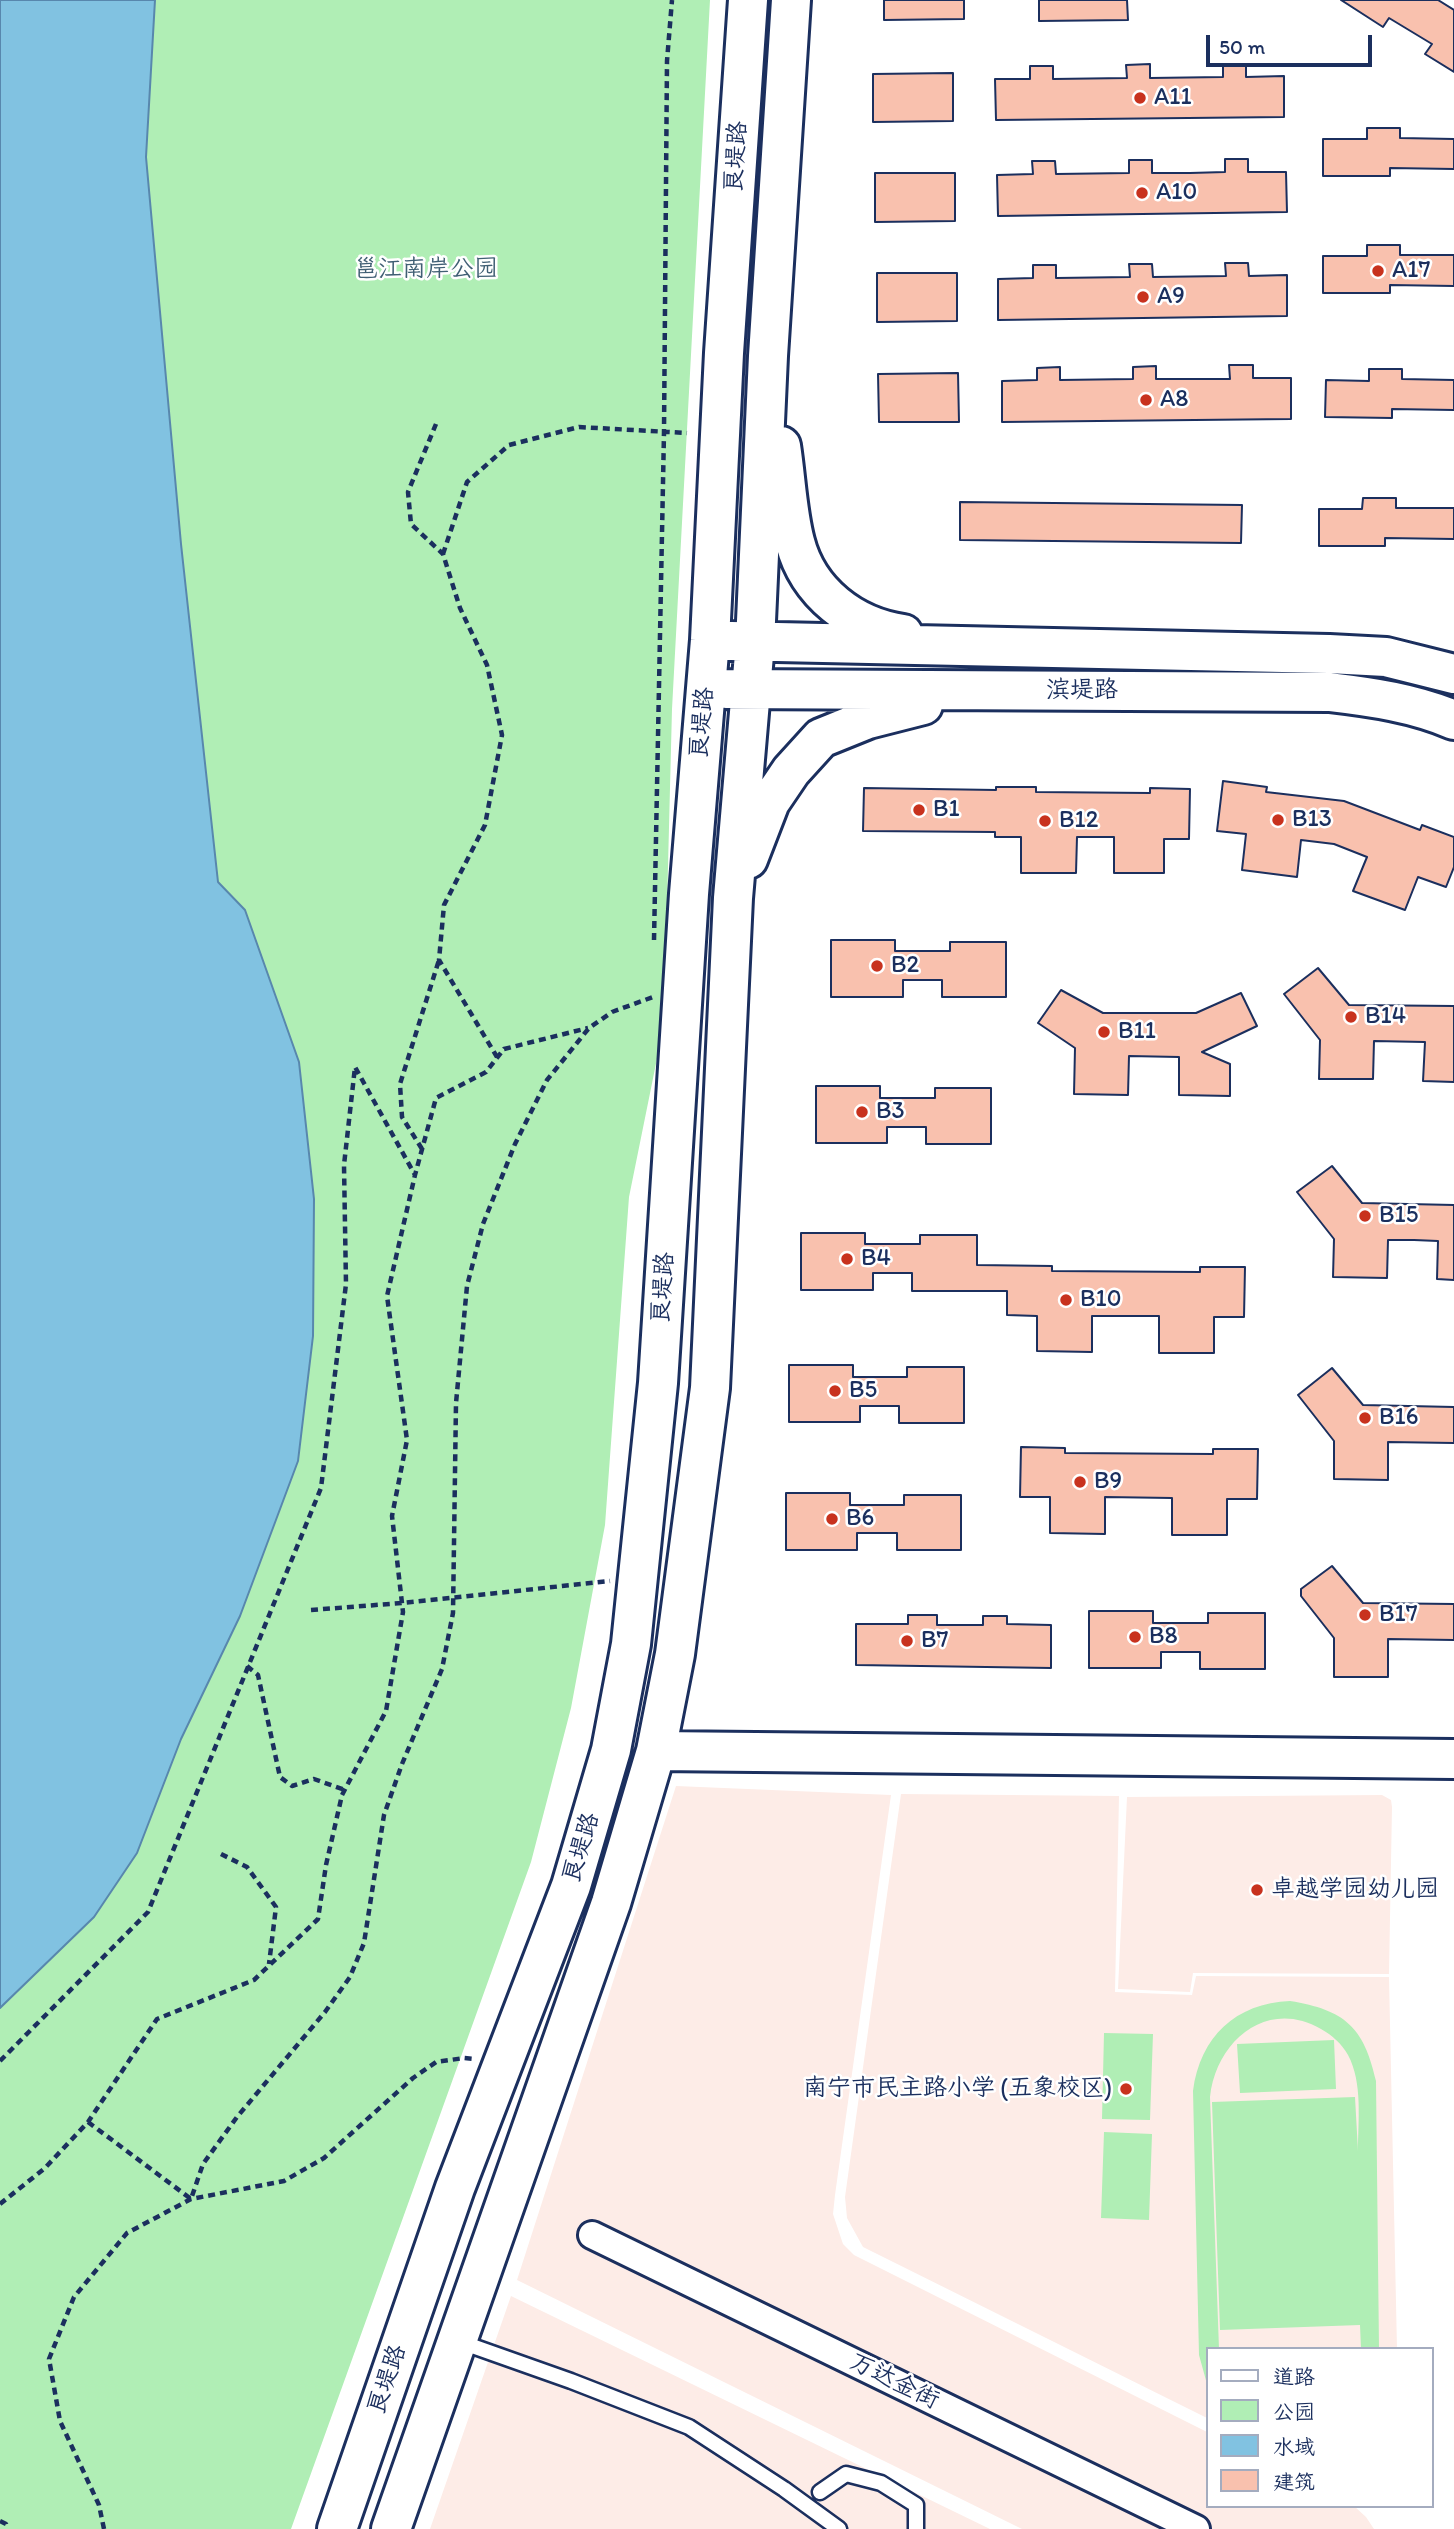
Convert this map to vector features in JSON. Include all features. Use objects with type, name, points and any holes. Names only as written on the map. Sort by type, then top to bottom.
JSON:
[{"type":"main road","name":"良堤路","points":[[337,2529],[455,2188],[571,1886],[611,1750],[631,1644],[659,1382],[689,894],[710,640],[724,353],[748,0]]},
{"type":"main road","name":"良堤路","points":[[391,2529],[611,1903],[656,1751],[675,1654],[710,1388],[733,898],[755,643],[768,356],[791,0]]},
{"type":"main road","points":[[724,353],[768,356],[795,543],[817,588],[833,604],[856,620],[891,632],[999,648]]},
{"type":"main road","name":"滨堤路","points":[[710,640],[1386,657],[1454,674]]},
{"type":"main road","points":[[998,691],[948,687],[940,680],[937,669],[946,654],[999,648]]},
{"type":"main road","name":"滨堤路","points":[[706,688],[1329,692],[1379,698],[1436,712],[1454,720]]},
{"type":"main road","points":[[689,894],[733,898],[770,802],[791,771],[821,738],[868,719],[920,705],[998,691]]},
{"type":"main road","points":[[656,1751],[1454,1759]]},
{"type":"street","name":"万达金街","points":[[592,2235],[1196,2529]]},
{"type":"lane","points":[[456,2340],[689,2427],[784,2489],[839,2529]]},
{"type":"lane","points":[[820,2492],[846,2474],[881,2483],[916,2505],[916,2529]]},
{"type":"path","points":[[654,942],[664,432],[667,61],[673,0]]},
{"type":"path","points":[[422,1149],[402,1117],[400,1084],[439,960],[444,905],[485,825],[502,735],[487,665],[460,608],[443,554],[411,524],[408,492],[436,424]]},
{"type":"path","points":[[443,554],[467,482],[509,444],[579,427],[687,433]]},
{"type":"path","points":[[439,960],[498,1057]]},
{"type":"path","points":[[191,2199],[203,2164],[237,2117],[350,1978],[364,1943],[384,1815],[442,1669],[453,1613],[456,1404],[467,1286],[483,1224],[515,1144],[547,1080],[590,1028],[612,1012],[653,996],[653,983]]},
{"type":"path","points":[[0,2203],[45,2168],[89,2122],[158,2019],[254,1980],[318,1919],[326,1865],[345,1790],[386,1711],[403,1612],[392,1516],[407,1440],[387,1296],[436,1098],[486,1072],[504,1049],[590,1028]]},
{"type":"path","points":[[0,2061],[148,1912],[321,1488],[346,1284],[344,1165],[355,1067],[415,1175]]},
{"type":"path","points":[[311,1610],[402,1604],[621,1580]]},
{"type":"path","points":[[247,1667],[258,1675],[280,1777],[292,1786],[314,1779],[345,1790]]},
{"type":"path","points":[[221,1854],[247,1867],[276,1907],[269,1965]]},
{"type":"path","points":[[104,2529],[99,2505],[60,2421],[49,2359],[74,2297],[127,2234],[191,2199],[285,2181],[324,2158],[413,2078],[436,2062],[464,2058],[503,2062]]},
{"type":"path","points":[[89,2122],[191,2199]]},
{"type":"path","points":[[0,2521],[7,2529]]},
{"type":"shaded area","points":[[676,1786],[891,1795],[835,2195],[833,2214],[843,2244],[854,2255],[1206,2431],[1206,2508],[1356,2508],[1374,2529],[1022,2529],[517,2280]]},
{"type":"shaded area","name":"南宁市民主路小学 (五象校区)","points":[[901,1794],[1119,1796],[1115,1992],[1192,1995],[1196,1976],[1389,1977],[1397,2347],[1206,2347],[1206,2418],[863,2247],[847,2218],[845,2197]]},
{"type":"shaded area","name":"卓越学园幼儿园","points":[[1382,1795],[1391,1800],[1392,1807],[1389,1974],[1193,1973],[1190,1992],[1118,1989],[1127,1797]]},
{"type":"shaded area","points":[[511,2296],[990,2529],[430,2529]]},
{"type":"green space","name":"邕江南岸公园","points":[[155,0],[710,0],[672,709],[664,1024],[629,1197],[605,1525],[571,1708],[531,1862],[291,2529],[0,2529],[0,2008],[94,1917],[137,1853],[181,1739],[240,1616],[298,1461],[313,1336],[314,1199],[299,1062],[245,910],[218,883],[211,828],[181,544],[146,157]]},
{"type":"green space","points":[[1290,2001],[1338,2016],[1358,2034],[1371,2062],[1376,2081],[1379,2347],[1361,2347],[1360,2325],[1220,2330],[1212,2102],[1355,2097],[1358,2151],[1358,2090],[1353,2066],[1343,2047],[1325,2031],[1301,2021],[1282,2019],[1264,2022],[1248,2030],[1222,2058],[1210,2097],[1219,2347],[1206,2347],[1206,2380],[1199,2355],[1193,2091],[1204,2054],[1224,2026],[1253,2008]]},
{"type":"green space","points":[[1104,2033],[1153,2034],[1150,2120],[1102,2119]]},
{"type":"green space","points":[[1334,2040],[1336,2089],[1240,2093],[1237,2044]]},
{"type":"green space","points":[[1104,2132],[1152,2134],[1149,2220],[1101,2218]]},
{"type":"water","points":[[0,0],[155,0],[146,157],[181,544],[218,882],[245,910],[299,1062],[314,1199],[313,1336],[298,1461],[240,1616],[181,1739],[137,1853],[94,1917],[0,2008]]},
{"type":"building","points":[[884,0],[964,0],[964,19],[884,20]]},
{"type":"building","points":[[1039,0],[1127,0],[1128,20],[1039,21]]},
{"type":"building","points":[[1341,0],[1438,0],[1454,10],[1454,72],[1425,54],[1432,44],[1389,18],[1383,27]]},
{"type":"building","points":[[1150,64],[1150,78],[1223,77],[1223,64],[1246,64],[1246,77],[1284,76],[1284,117],[996,120],[995,79],[1030,79],[1030,66],[1053,66],[1053,79],[1127,78],[1126,65]]},
{"type":"building","points":[[953,73],[953,121],[873,122],[873,74]]},
{"type":"building","points":[[1367,128],[1400,128],[1400,138],[1454,139],[1454,169],[1390,168],[1390,176],[1323,176],[1323,139],[1367,139]]},
{"type":"building","points":[[1225,159],[1248,159],[1248,172],[1286,172],[1287,212],[998,216],[997,175],[1033,174],[1032,161],[1055,161],[1056,174],[1129,173],[1129,160],[1152,160],[1152,173],[1190,173],[1225,172]]},
{"type":"building","points":[[875,173],[955,173],[955,221],[875,222]]},
{"type":"building","name":"A17","points":[[1367,245],[1400,245],[1400,255],[1454,255],[1454,286],[1390,285],[1390,293],[1323,293],[1323,256],[1367,256]]},
{"type":"building","points":[[1225,263],[1248,263],[1249,276],[1287,275],[1287,316],[998,320],[998,279],[1033,278],[1033,265],[1056,265],[1056,278],[1130,277],[1129,264],[1152,264],[1153,277],[1226,276]]},
{"type":"building","points":[[877,273],[957,273],[957,321],[877,322]]},
{"type":"building","points":[[1229,365],[1253,365],[1253,378],[1291,378],[1291,419],[1002,422],[1002,381],[1037,380],[1037,368],[1060,367],[1060,380],[1133,379],[1133,367],[1156,366],[1156,379],[1230,379]]},
{"type":"building","points":[[1369,369],[1402,369],[1402,379],[1454,380],[1454,410],[1392,409],[1392,418],[1325,417],[1326,380],[1369,381]]},
{"type":"building","points":[[958,373],[959,422],[879,422],[878,374]]},
{"type":"building","points":[[1363,498],[1396,498],[1396,508],[1454,508],[1454,539],[1385,538],[1385,546],[1319,546],[1319,509],[1362,509]]},
{"type":"building","points":[[960,502],[1242,505],[1241,543],[960,540]]},
{"type":"building","points":[[1223,781],[1267,787],[1266,792],[1344,801],[1420,830],[1422,825],[1454,837],[1454,867],[1446,887],[1418,877],[1405,910],[1353,891],[1367,857],[1334,844],[1301,840],[1297,877],[1242,870],[1246,834],[1217,831]]},
{"type":"building","points":[[996,787],[1036,787],[1036,792],[1150,793],[1150,788],[1190,789],[1189,839],[1164,839],[1164,873],[1114,873],[1114,837],[1077,837],[1076,873],[1021,873],[1021,837],[995,837],[995,832],[863,831],[864,788],[996,790]]},
{"type":"building","points":[[831,940],[895,940],[895,951],[950,951],[950,942],[1006,942],[1006,997],[942,997],[942,980],[903,980],[903,997],[831,997]]},
{"type":"building","name":"B14","points":[[1318,968],[1349,1005],[1454,1006],[1454,1082],[1423,1081],[1425,1042],[1374,1041],[1373,1079],[1319,1079],[1320,1040],[1284,994]]},
{"type":"building","points":[[1061,990],[1103,1013],[1196,1013],[1241,993],[1257,1026],[1202,1052],[1230,1064],[1230,1096],[1179,1095],[1179,1057],[1129,1056],[1128,1095],[1074,1094],[1075,1048],[1038,1023]]},
{"type":"building","points":[[816,1086],[880,1086],[880,1098],[935,1098],[935,1088],[991,1088],[991,1144],[926,1144],[926,1127],[887,1127],[887,1143],[816,1143]]},
{"type":"building","name":"B15","points":[[1332,1166],[1362,1203],[1454,1205],[1454,1280],[1437,1279],[1438,1241],[1414,1240],[1388,1240],[1387,1278],[1333,1277],[1334,1239],[1297,1192]]},
{"type":"building","points":[[801,1233],[865,1233],[865,1244],[920,1244],[920,1235],[977,1235],[977,1265],[1052,1266],[1052,1271],[1200,1272],[1200,1267],[1245,1267],[1244,1317],[1214,1317],[1214,1353],[1159,1353],[1159,1316],[1092,1316],[1092,1352],[1037,1351],[1037,1316],[1007,1315],[1007,1291],[912,1291],[912,1273],[873,1273],[873,1290],[801,1290]]},
{"type":"building","points":[[789,1365],[853,1365],[853,1377],[907,1377],[907,1367],[964,1367],[964,1423],[899,1423],[899,1406],[860,1406],[860,1422],[789,1422]]},
{"type":"building","name":"B16","points":[[1332,1368],[1363,1405],[1454,1407],[1454,1443],[1388,1442],[1388,1480],[1334,1479],[1334,1441],[1298,1395]]},
{"type":"building","points":[[1021,1447],[1065,1448],[1065,1453],[1213,1454],[1213,1449],[1258,1449],[1257,1499],[1227,1499],[1227,1535],[1172,1535],[1172,1498],[1105,1497],[1105,1534],[1050,1533],[1050,1497],[1020,1497]]},
{"type":"building","points":[[786,1493],[850,1493],[850,1505],[904,1505],[904,1495],[961,1495],[961,1550],[897,1550],[897,1533],[857,1533],[857,1550],[786,1550]]},
{"type":"building","name":"B17","points":[[1332,1566],[1363,1603],[1454,1604],[1454,1640],[1388,1639],[1388,1677],[1334,1677],[1334,1638],[1301,1596],[1301,1589]]},
{"type":"building","points":[[1089,1611],[1153,1611],[1153,1623],[1208,1623],[1208,1613],[1265,1613],[1265,1669],[1200,1669],[1200,1652],[1161,1652],[1161,1668],[1089,1668]]},
{"type":"building","points":[[908,1615],[937,1615],[937,1625],[983,1625],[983,1616],[1007,1616],[1007,1624],[1051,1625],[1051,1668],[856,1665],[856,1624],[908,1624]]},
{"type":"place","name":"A11","points":[[1140,98]]},
{"type":"place","name":"A10","points":[[1142,193]]},
{"type":"place","name":"A17","points":[[1378,271]]},
{"type":"place","name":"A9","points":[[1143,297]]},
{"type":"place","name":"A8","points":[[1146,400]]},
{"type":"place","name":"B1","points":[[919,810]]},
{"type":"place","name":"B13","points":[[1278,820]]},
{"type":"place","name":"B12","points":[[1045,821]]},
{"type":"place","name":"B2","points":[[877,966]]},
{"type":"place","name":"B14","points":[[1351,1017]]},
{"type":"place","name":"B11","points":[[1104,1032]]},
{"type":"place","name":"B3","points":[[862,1112]]},
{"type":"place","name":"B15","points":[[1365,1216]]},
{"type":"place","name":"B4","points":[[847,1259]]},
{"type":"place","name":"B10","points":[[1066,1300]]},
{"type":"place","name":"B5","points":[[835,1391]]},
{"type":"place","name":"B16","points":[[1365,1418]]},
{"type":"place","name":"B9","points":[[1080,1482]]},
{"type":"place","name":"B6","points":[[832,1519]]},
{"type":"place","name":"B17","points":[[1365,1615]]},
{"type":"place","name":"B8","points":[[1135,1637]]},
{"type":"place","name":"B7","points":[[907,1641]]},
{"type":"place","name":"卓越学园幼儿园","points":[[1257,1890]]},
{"type":"place","name":"南宁市民主路小学 (五象校区)","points":[[1126,2089]]}]
